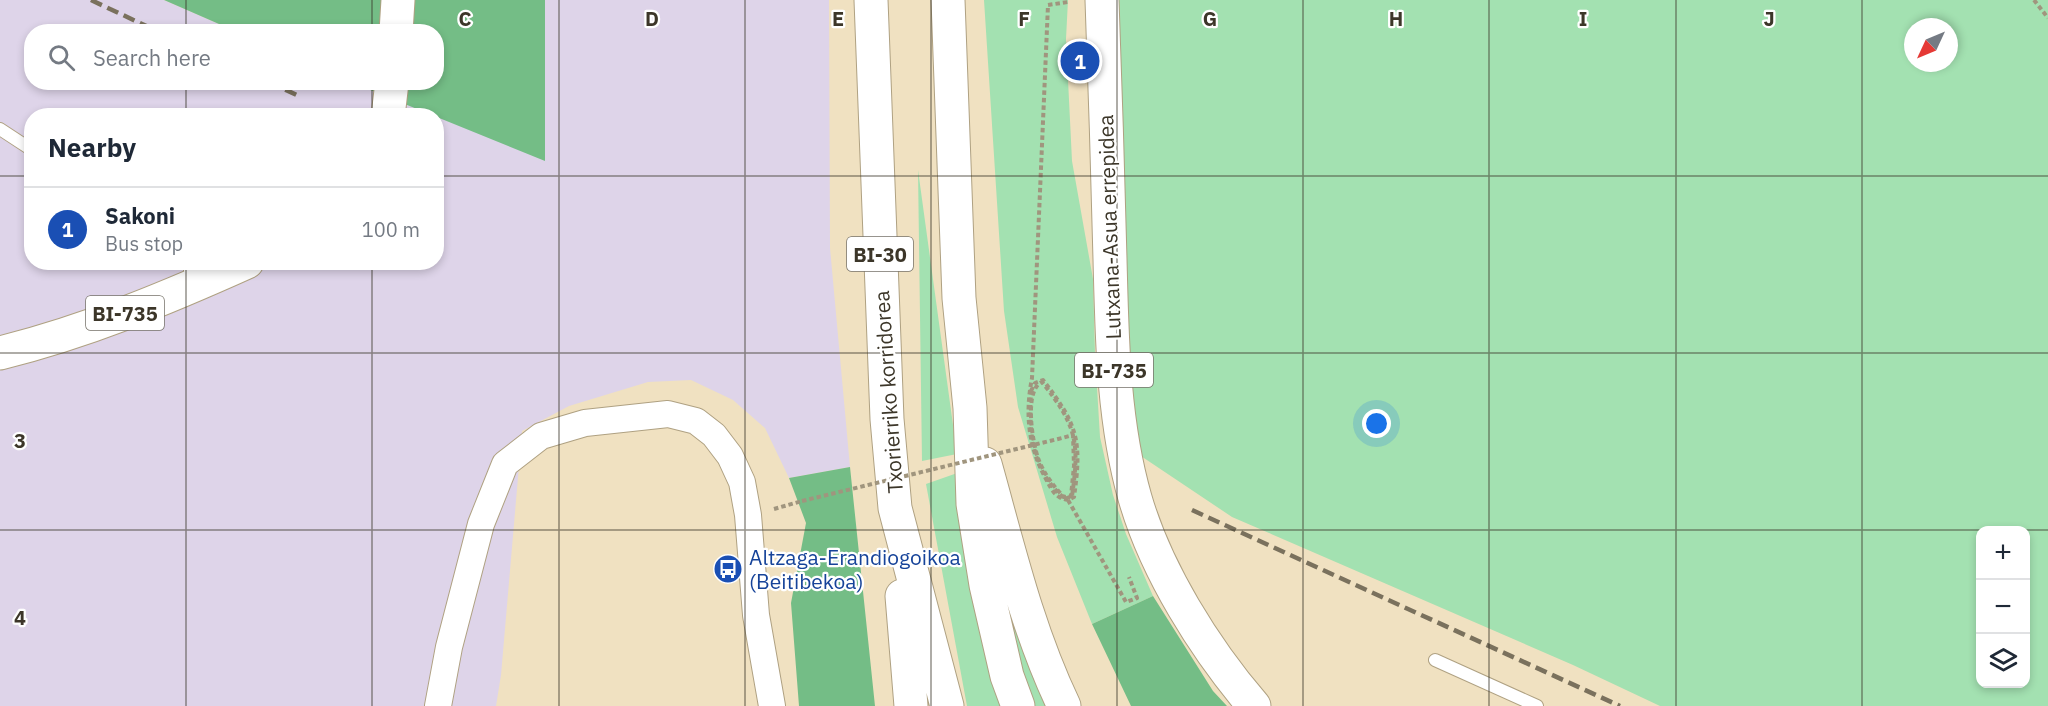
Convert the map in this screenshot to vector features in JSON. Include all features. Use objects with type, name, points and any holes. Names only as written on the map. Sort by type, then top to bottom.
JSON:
[{"type":"main road","points":[[396,24],[398,0]]},
{"type":"main road","name":"Txorierriko korridorea","points":[[871,0],[887,419],[895,508],[947,706]]},
{"type":"main road","points":[[948,0],[959,298],[970,408],[973,504],[984,573],[1007,676],[1018,706]]},
{"type":"main road","name":"Lutxana-Asua errepidea","points":[[1102,0],[1113,363],[1123,444],[1135,499],[1155,550],[1187,614],[1231,680],[1254,706]]},
{"type":"main road","points":[[389,108],[391,90]]},
{"type":"main road","name":"BI-735","points":[[0,352],[24,347],[111,318],[190,275],[212,270]]},
{"type":"main road","points":[[970,408],[1006,544],[1042,656],[1064,706]]},
{"type":"main road","points":[[895,508],[911,706]]},
{"type":"main road","points":[[1006,544],[1064,668],[1085,706]]},
{"type":"street","points":[[438,706],[449,647],[481,524],[505,464],[541,436],[585,423],[668,414],[696,421],[714,435],[730,456],[742,482],[748,515],[756,615],[772,706]]},
{"type":"lane","points":[[0,129],[24,145]]},
{"type":"lane","points":[[1435,660],[1537,706]]},
{"type":"path","points":[[2034,0],[2048,18]]},
{"type":"path","points":[[802,501],[915,474],[1006,451],[1017,449],[1028,446],[1040,443],[1073,435],[1074,466],[1071,496],[1064,497],[1054,487],[1038,460],[1035,448],[1032,438],[1033,391],[1037,384],[1042,382],[1058,401],[1075,435],[1076,467],[1072,496],[1065,499],[1053,489],[1037,460],[1034,449],[1031,437],[1032,391],[1035,383],[1043,380],[1059,400],[1077,434],[1078,468],[1074,497],[1068,500],[1058,498],[1051,489],[1036,460],[1030,438],[1028,419],[1033,366],[1048,3],[1068,2]]},
{"type":"path","points":[[1068,500],[1126,602],[1137,598],[1126,568]]},
{"type":"shaded area","points":[[0,0],[164,0],[219,24],[24,24],[24,90],[371,90],[416,108],[24,108],[24,270],[444,270],[444,119],[545,160],[545,0],[829,0],[830,248],[850,467],[789,478],[765,428],[733,400],[691,380],[648,382],[569,406],[522,431],[501,675],[496,706],[0,706]]},
{"type":"green space","points":[[164,0],[545,0],[545,161],[444,120],[444,108],[415,108],[370,90],[444,90],[444,24],[219,24]]},
{"type":"green space","points":[[984,0],[1068,0],[1066,39],[1072,161],[1093,279],[1100,437],[1113,495],[1126,534],[1153,596],[1092,624],[1057,537],[1018,407],[1004,311]]},
{"type":"green space","points":[[1102,0],[2048,0],[2048,706],[1660,706],[1573,665],[1232,517],[1123,444]]},
{"type":"green space","points":[[918,170],[957,454],[922,461]]},
{"type":"green space","points":[[850,467],[875,706],[799,706],[791,603],[806,523],[789,478]]},
{"type":"green space","points":[[963,471],[997,579],[1047,706],[967,706],[926,484]]},
{"type":"green space","points":[[1153,596],[1213,691],[1227,706],[1131,706],[1092,624]]},
{"type":"railway","points":[[91,0],[142,24]]},
{"type":"railway","points":[[286,90],[301,97]]},
{"type":"railway","points":[[1192,510],[1620,706]]},
{"type":"place","name":"Sakoni","points":[[1080,61]]},
{"type":"place","name":"Altzaga-Erandiogoikoa (Beitibekoa)","points":[[728,569]]}]
